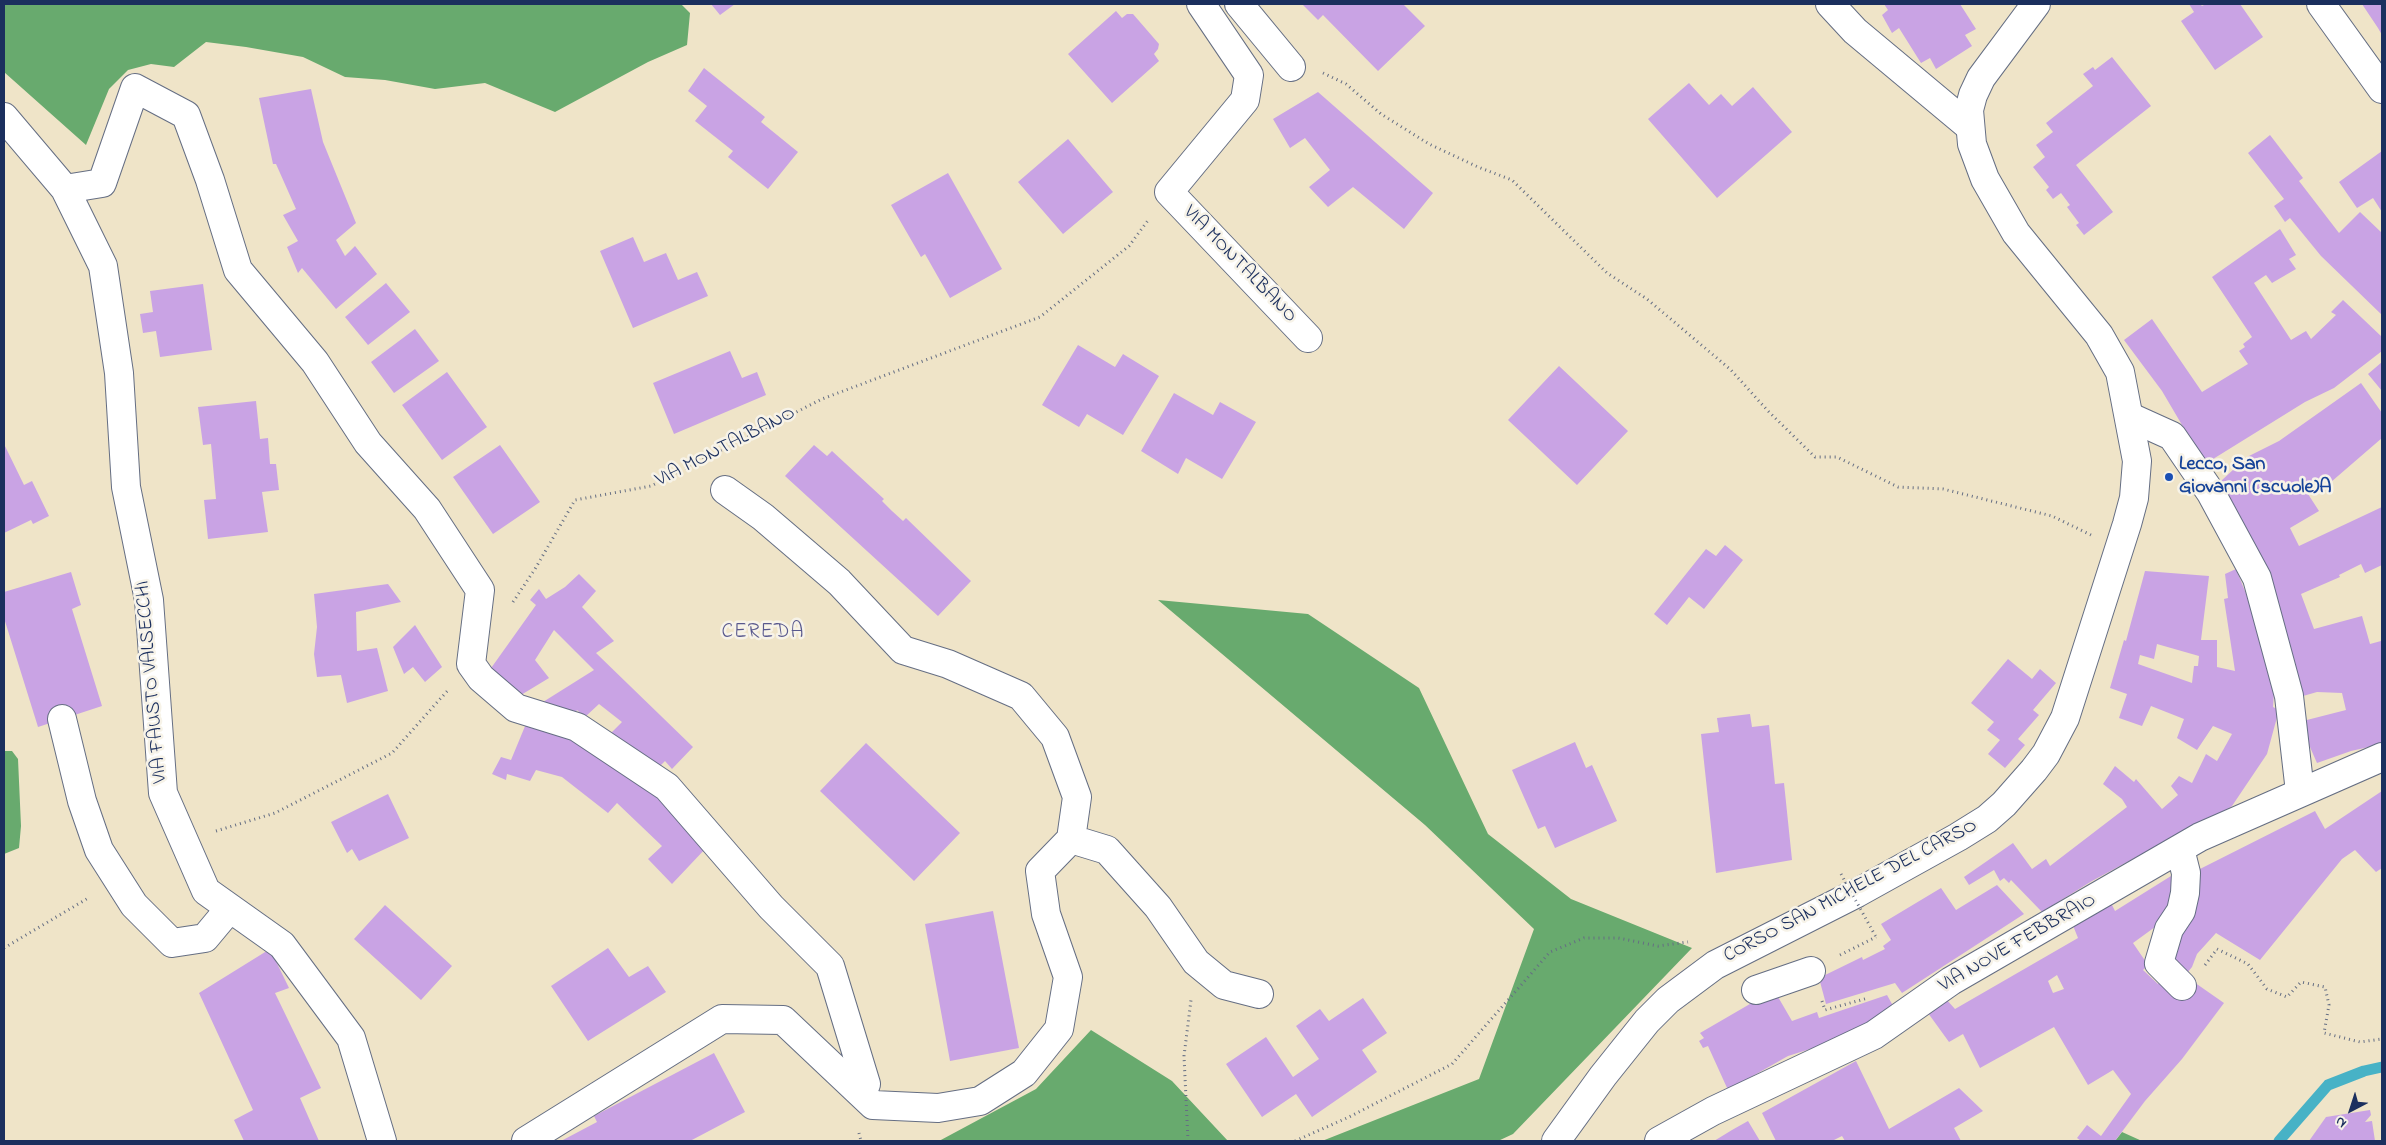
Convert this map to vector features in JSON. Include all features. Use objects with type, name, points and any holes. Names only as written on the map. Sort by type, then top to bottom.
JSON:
[{"type":"street","name":"VIA MONTALBANO","points":[[1201,4],[1249,75],[1245,100],[1168,192],[1308,338]]},
{"type":"street","points":[[1239,4],[1291,67]]},
{"type":"street","points":[[1830,4],[1855,32],[1970,127]]},
{"type":"street","name":"CORSO SAN MICHELE DEL CARSO","points":[[1556,1141],[1588,1096],[1647,1021],[1668,1000],[1715,965],[1958,838],[1986,819],[2016,792],[2046,754],[2064,718],[2127,524],[2137,481],[2137,462],[2120,372],[2099,335],[2016,233],[1985,179],[1972,144],[1969,110],[1982,78],[2036,4]]},
{"type":"street","points":[[2321,4],[2382,89]]},
{"type":"street","points":[[65,189],[102,183],[135,88],[186,115],[210,180],[238,270],[316,362],[368,443],[427,509],[480,590],[471,664],[481,678],[516,708],[577,727],[667,787],[771,907],[830,966],[866,1084],[862,1094]]},
{"type":"street","name":"VIA FAUSTO VALSECCHI","points":[[4,116],[65,189],[103,266],[118,373],[126,487],[149,600],[163,793],[206,891],[282,945],[351,1038],[382,1141]]},
{"type":"street","points":[[2130,417],[2172,436],[2211,493],[2257,578],[2289,696],[2300,792]]},
{"type":"street","points":[[526,1141],[722,1019],[783,1020],[873,1105],[938,1108],[980,1101],[1024,1073],[1058,1029],[1068,977],[1046,914],[1040,871],[1070,839],[1077,797],[1055,736],[1021,696],[948,664],[903,650],[839,582],[763,517],[725,490]]},
{"type":"street","points":[[62,719],[82,801],[99,850],[134,906],[172,943],[205,938],[230,908]]},
{"type":"street","name":"VIA NOVE FEBBRAIO","points":[[1659,1141],[1713,1111],[1874,1035],[1951,981],[2200,837],[2382,757]]},
{"type":"street","points":[[1070,839],[1107,850],[1158,907],[1196,962],[1224,984],[1259,994]]},
{"type":"street","points":[[2180,849],[2186,873],[2185,893],[2181,911],[2169,929],[2159,963],[2182,986]]},
{"type":"street","points":[[1756,990],[1810,970]]},
{"type":"path","points":[[1291,67],[1311,67],[1346,84],[1381,114],[1429,144],[1478,167],[1512,180],[1606,274],[1647,299],[1731,370],[1815,457],[1837,457],[1898,487],[1943,489],[2052,516],[2104,541],[2127,524]]},
{"type":"path","name":"VIA MONTALBANO","points":[[508,609],[535,569],[575,500],[651,486],[822,399],[1040,318],[1129,246],[1168,192]]},
{"type":"path","points":[[184,842],[275,813],[392,753],[471,664]]},
{"type":"path","points":[[1841,874],[1876,937],[1810,970],[1825,1010],[1894,990],[1911,1009]]},
{"type":"path","points":[[4,948],[119,881]]},
{"type":"path","points":[[1295,1141],[1349,1117],[1452,1064],[1550,952],[1584,938],[1618,938],[1658,946]]},
{"type":"path","points":[[2182,986],[2200,971],[2217,949],[2248,964],[2267,989],[2287,997],[2301,982],[2325,987],[2329,1005],[2324,1033],[2360,1042],[2382,1039]]},
{"type":"path","points":[[1188,1141],[1184,1056],[1196,962]]},
{"type":"green space","points":[[4,4],[681,4],[690,13],[687,45],[648,62],[555,112],[485,83],[435,89],[385,80],[345,77],[303,57],[206,42],[174,67],[151,64],[128,70],[109,89],[86,145],[4,72]]},
{"type":"green space","points":[[1158,600],[1308,614],[1419,688],[1488,834],[1571,899],[1692,948],[1513,1134],[1498,1141],[1322,1141],[1479,1079],[1534,929],[1425,825]]},
{"type":"green space","points":[[4,751],[12,751],[18,759],[21,826],[19,848],[4,854]]},
{"type":"green space","points":[[1091,1030],[1172,1081],[1228,1141],[939,1141],[1036,1089]]},
{"type":"green space","points":[[2122,1132],[2142,1141],[2115,1141]]},
{"type":"building","points":[[711,4],[735,4],[720,15]]},
{"type":"building","points":[[1302,4],[1403,4],[1425,26],[1378,71],[1323,15],[1318,20]]},
{"type":"building","points":[[1884,4],[1960,4],[1976,29],[1965,35],[1972,46],[1936,69],[1930,58],[1921,63],[1899,28],[1892,33],[1882,15],[1888,10]]},
{"type":"building","points":[[2189,4],[2200,4],[2202,6],[2206,4],[2240,4],[2263,37],[2215,70],[2181,21],[2194,12]]},
{"type":"building","points":[[2362,4],[2382,4],[2382,35],[2378,28]]},
{"type":"building","points":[[1116,11],[1122,18],[1127,14],[1133,14],[1159,44],[1154,54],[1159,61],[1112,103],[1068,54]]},
{"type":"building","points":[[2112,57],[2151,106],[2076,165],[2113,212],[2084,235],[2076,225],[2079,223],[2067,207],[2070,205],[2061,193],[2053,199],[2046,190],[2049,187],[2033,167],[2045,157],[2036,145],[2053,132],[2046,123],[2093,86],[2083,74],[2093,67],[2095,70]]},
{"type":"building","points":[[704,68],[765,117],[761,122],[798,152],[768,189],[728,157],[733,151],[695,121],[707,106],[688,91]]},
{"type":"building","points":[[1689,83],[1709,105],[1721,94],[1732,106],[1753,87],[1792,132],[1717,198],[1648,119]]},
{"type":"building","points":[[311,89],[323,142],[356,223],[336,240],[345,256],[355,246],[377,274],[336,309],[302,268],[298,273],[287,247],[298,241],[283,215],[296,209],[276,164],[273,164],[259,98]]},
{"type":"building","points":[[1318,92],[1433,193],[1404,229],[1353,187],[1328,207],[1309,187],[1330,170],[1305,138],[1290,148],[1273,119]]},
{"type":"building","points":[[2270,135],[2303,178],[2299,181],[2339,233],[2360,212],[2382,233],[2382,315],[2321,256],[2290,218],[2285,222],[2274,206],[2284,199],[2248,153]]},
{"type":"building","points":[[1068,139],[1113,192],[1063,234],[1018,182]]},
{"type":"building","points":[[2382,151],[2382,212],[2373,198],[2357,208],[2339,182]]},
{"type":"building","points":[[948,173],[1002,269],[950,298],[925,254],[921,257],[891,205]]},
{"type":"building","points":[[2280,229],[2296,255],[2289,259],[2296,269],[2272,283],[2266,275],[2254,283],[2291,340],[2306,331],[2311,339],[2336,315],[2331,312],[2343,300],[2382,337],[2382,351],[2334,388],[2305,402],[2205,464],[2162,391],[2124,340],[2152,319],[2202,392],[2248,364],[2239,351],[2245,347],[2243,344],[2252,337],[2212,277]]},
{"type":"building","points":[[633,237],[644,262],[666,253],[678,280],[697,272],[708,296],[633,328],[600,251]]},
{"type":"building","points":[[386,283],[410,312],[368,345],[345,317]]},
{"type":"building","points":[[203,284],[212,350],[160,357],[156,331],[143,333],[140,314],[153,312],[150,291]]},
{"type":"building","points":[[415,329],[439,361],[394,393],[371,362]]},
{"type":"building","points":[[1078,345],[1115,367],[1123,354],[1159,376],[1123,435],[1087,414],[1079,427],[1042,405]]},
{"type":"building","points":[[730,351],[742,378],[757,372],[766,395],[674,434],[653,383]]},
{"type":"building","points":[[2382,362],[2382,391],[2368,374]]},
{"type":"building","points":[[1559,366],[1628,431],[1577,485],[1508,420]]},
{"type":"building","points":[[447,372],[487,427],[442,460],[402,405]]},
{"type":"building","points":[[2361,383],[2382,413],[2382,438],[2331,482],[2328,479],[2308,494],[2319,511],[2290,528],[2299,546],[2382,507],[2382,565],[2365,573],[2361,564],[2339,575],[2340,577],[2301,594],[2314,629],[2362,616],[2370,644],[2381,641],[2382,744],[2351,751],[2317,763],[2299,722],[2346,710],[2342,693],[2317,692],[2296,698],[2221,481],[2247,457],[2279,441]]},
{"type":"building","points":[[1174,393],[1213,415],[1220,402],[1256,422],[1222,479],[1186,458],[1178,474],[1141,451]]},
{"type":"building","points":[[256,401],[260,439],[268,438],[270,464],[276,464],[279,490],[262,492],[268,532],[208,539],[204,500],[216,499],[211,444],[203,445],[198,407]]},
{"type":"building","points":[[4,444],[24,485],[32,481],[49,516],[33,524],[31,520],[4,533]]},
{"type":"building","points":[[500,445],[540,502],[493,534],[453,477]]},
{"type":"building","points":[[814,445],[827,456],[832,451],[884,499],[882,501],[892,511],[903,521],[906,518],[971,581],[938,616],[785,476]]},
{"type":"building","points":[[1725,545],[1743,560],[1704,609],[1689,597],[1667,625],[1654,614],[1706,549],[1716,556]]},
{"type":"building","points":[[2236,569],[2262,633],[2275,678],[2273,707],[2279,710],[2267,754],[2232,806],[2159,857],[2153,848],[2092,881],[2042,912],[2011,880],[2009,883],[2004,878],[2000,881],[1994,870],[1969,885],[1964,877],[2013,843],[2032,869],[2046,859],[2050,866],[2127,807],[2122,799],[2103,784],[2115,766],[2134,782],[2136,779],[2162,809],[2178,795],[2171,786],[2179,776],[2192,783],[2206,754],[2217,761],[2232,734],[2213,726],[2197,750],[2177,738],[2184,719],[2151,706],[2142,726],[2119,718],[2127,694],[2110,688],[2124,640],[2126,641],[2145,571],[2209,576],[2201,640],[2217,640],[2217,667],[2235,671],[2224,599],[2228,598],[2225,574]],"holes":[[[2157,644],[2199,656],[2198,666],[2194,666],[2192,683],[2138,664],[2140,655],[2154,659]]]},
{"type":"building","points":[[71,572],[81,605],[72,609],[102,706],[38,727],[4,618],[4,592]]},
{"type":"building","points":[[579,574],[596,591],[582,607],[614,641],[596,653],[693,747],[672,769],[665,761],[653,773],[611,733],[622,722],[599,704],[585,717],[577,710],[572,719],[543,702],[594,670],[554,630],[535,660],[549,678],[516,698],[484,678],[536,605],[530,600],[539,589],[546,599],[565,587]]},
{"type":"building","points":[[388,584],[401,602],[356,612],[357,651],[377,648],[388,691],[347,703],[341,675],[317,677],[314,654],[317,627],[314,594]]},
{"type":"building","points":[[415,625],[442,667],[425,682],[413,667],[404,674],[393,647]]},
{"type":"building","points":[[2008,659],[2032,679],[2040,669],[2056,683],[2033,710],[2039,715],[2018,739],[2025,745],[2005,768],[1988,754],[2000,740],[1987,730],[1994,722],[1971,703]]},
{"type":"building","points":[[1750,714],[1752,727],[1769,725],[1775,784],[1784,783],[1792,860],[1716,873],[1701,734],[1719,732],[1717,718]]},
{"type":"building","points":[[528,719],[559,730],[655,790],[706,848],[672,884],[648,859],[662,846],[617,803],[608,813],[562,777],[536,770],[530,781],[507,774],[506,780],[492,774],[501,757],[511,760]]},
{"type":"building","points":[[1575,742],[1586,768],[1592,765],[1617,821],[1555,848],[1545,826],[1538,829],[1512,770]]},
{"type":"building","points":[[866,743],[960,833],[914,881],[820,791]]},
{"type":"building","points":[[2382,791],[2382,868],[2376,872],[2355,850],[2342,859],[2260,960],[2216,933],[2197,954],[2192,967],[2183,978],[2171,968],[2174,940],[2194,917],[2194,872],[2315,811],[2325,829]]},
{"type":"building","points":[[388,794],[409,838],[359,861],[352,849],[347,853],[331,822]]},
{"type":"building","points":[[2171,876],[2179,888],[2166,919],[2133,943],[2148,965],[2143,970],[2158,984],[2162,978],[2191,980],[2224,1003],[2182,1059],[2145,1101],[2115,1141],[2081,1141],[2077,1138],[2087,1125],[2101,1136],[2131,1094],[2113,1070],[2088,1085],[2054,1027],[1980,1068],[1963,1034],[1949,1042],[1928,1013],[1946,999],[1955,1009],[2078,938],[2072,923],[2111,903],[2115,911]],"holes":[[[2057,975],[2064,989],[2053,993],[2048,981]]]},
{"type":"building","points":[[1997,885],[2024,914],[1902,993],[1895,983],[1826,1004],[1819,978],[1862,957],[1863,960],[1885,949],[1883,946],[1891,940],[1881,924],[1941,888],[1956,910]]},
{"type":"building","points":[[385,905],[452,966],[421,1000],[354,939]]},
{"type":"building","points":[[993,911],[1019,1048],[950,1061],[925,924]]},
{"type":"building","points":[[608,948],[629,977],[648,966],[666,992],[588,1041],[551,986]]},
{"type":"building","points":[[270,949],[289,988],[275,993],[321,1088],[300,1098],[319,1141],[244,1141],[234,1120],[253,1110],[199,993]]},
{"type":"building","points":[[1774,990],[1792,1021],[1817,1012],[1819,1018],[1887,995],[1897,1013],[1864,1032],[1788,1056],[1728,1090],[1708,1046],[1703,1048],[1699,1041],[1704,1038],[1700,1033]]},
{"type":"building","points":[[1363,998],[1387,1033],[1362,1050],[1377,1072],[1312,1117],[1296,1094],[1262,1117],[1226,1064],[1266,1037],[1293,1077],[1319,1059],[1296,1026],[1320,1009],[1329,1021]]},
{"type":"building","points":[[714,1053],[745,1112],[690,1141],[561,1141],[597,1122],[594,1116]]},
{"type":"building","points":[[1856,1061],[1889,1129],[1959,1088],[1983,1111],[1954,1128],[1961,1141],[1845,1141],[1842,1136],[1832,1141],[1776,1141],[1762,1113]]},
{"type":"building","points":[[2370,1110],[2371,1115],[2365,1122],[2372,1121],[2375,1141],[2309,1141],[2326,1117]]},
{"type":"building","points":[[1748,1121],[1760,1141],[1714,1141],[1732,1130]]},
{"type":"waterway","points":[[2279,1141],[2328,1085],[2364,1071],[2382,1067]]},
{"type":"place","name":"Lecco, San Giovanni (scuole)A","points":[[2169,477]]},
{"type":"district","name":"CEREDA","points":[[763,634]]}]
